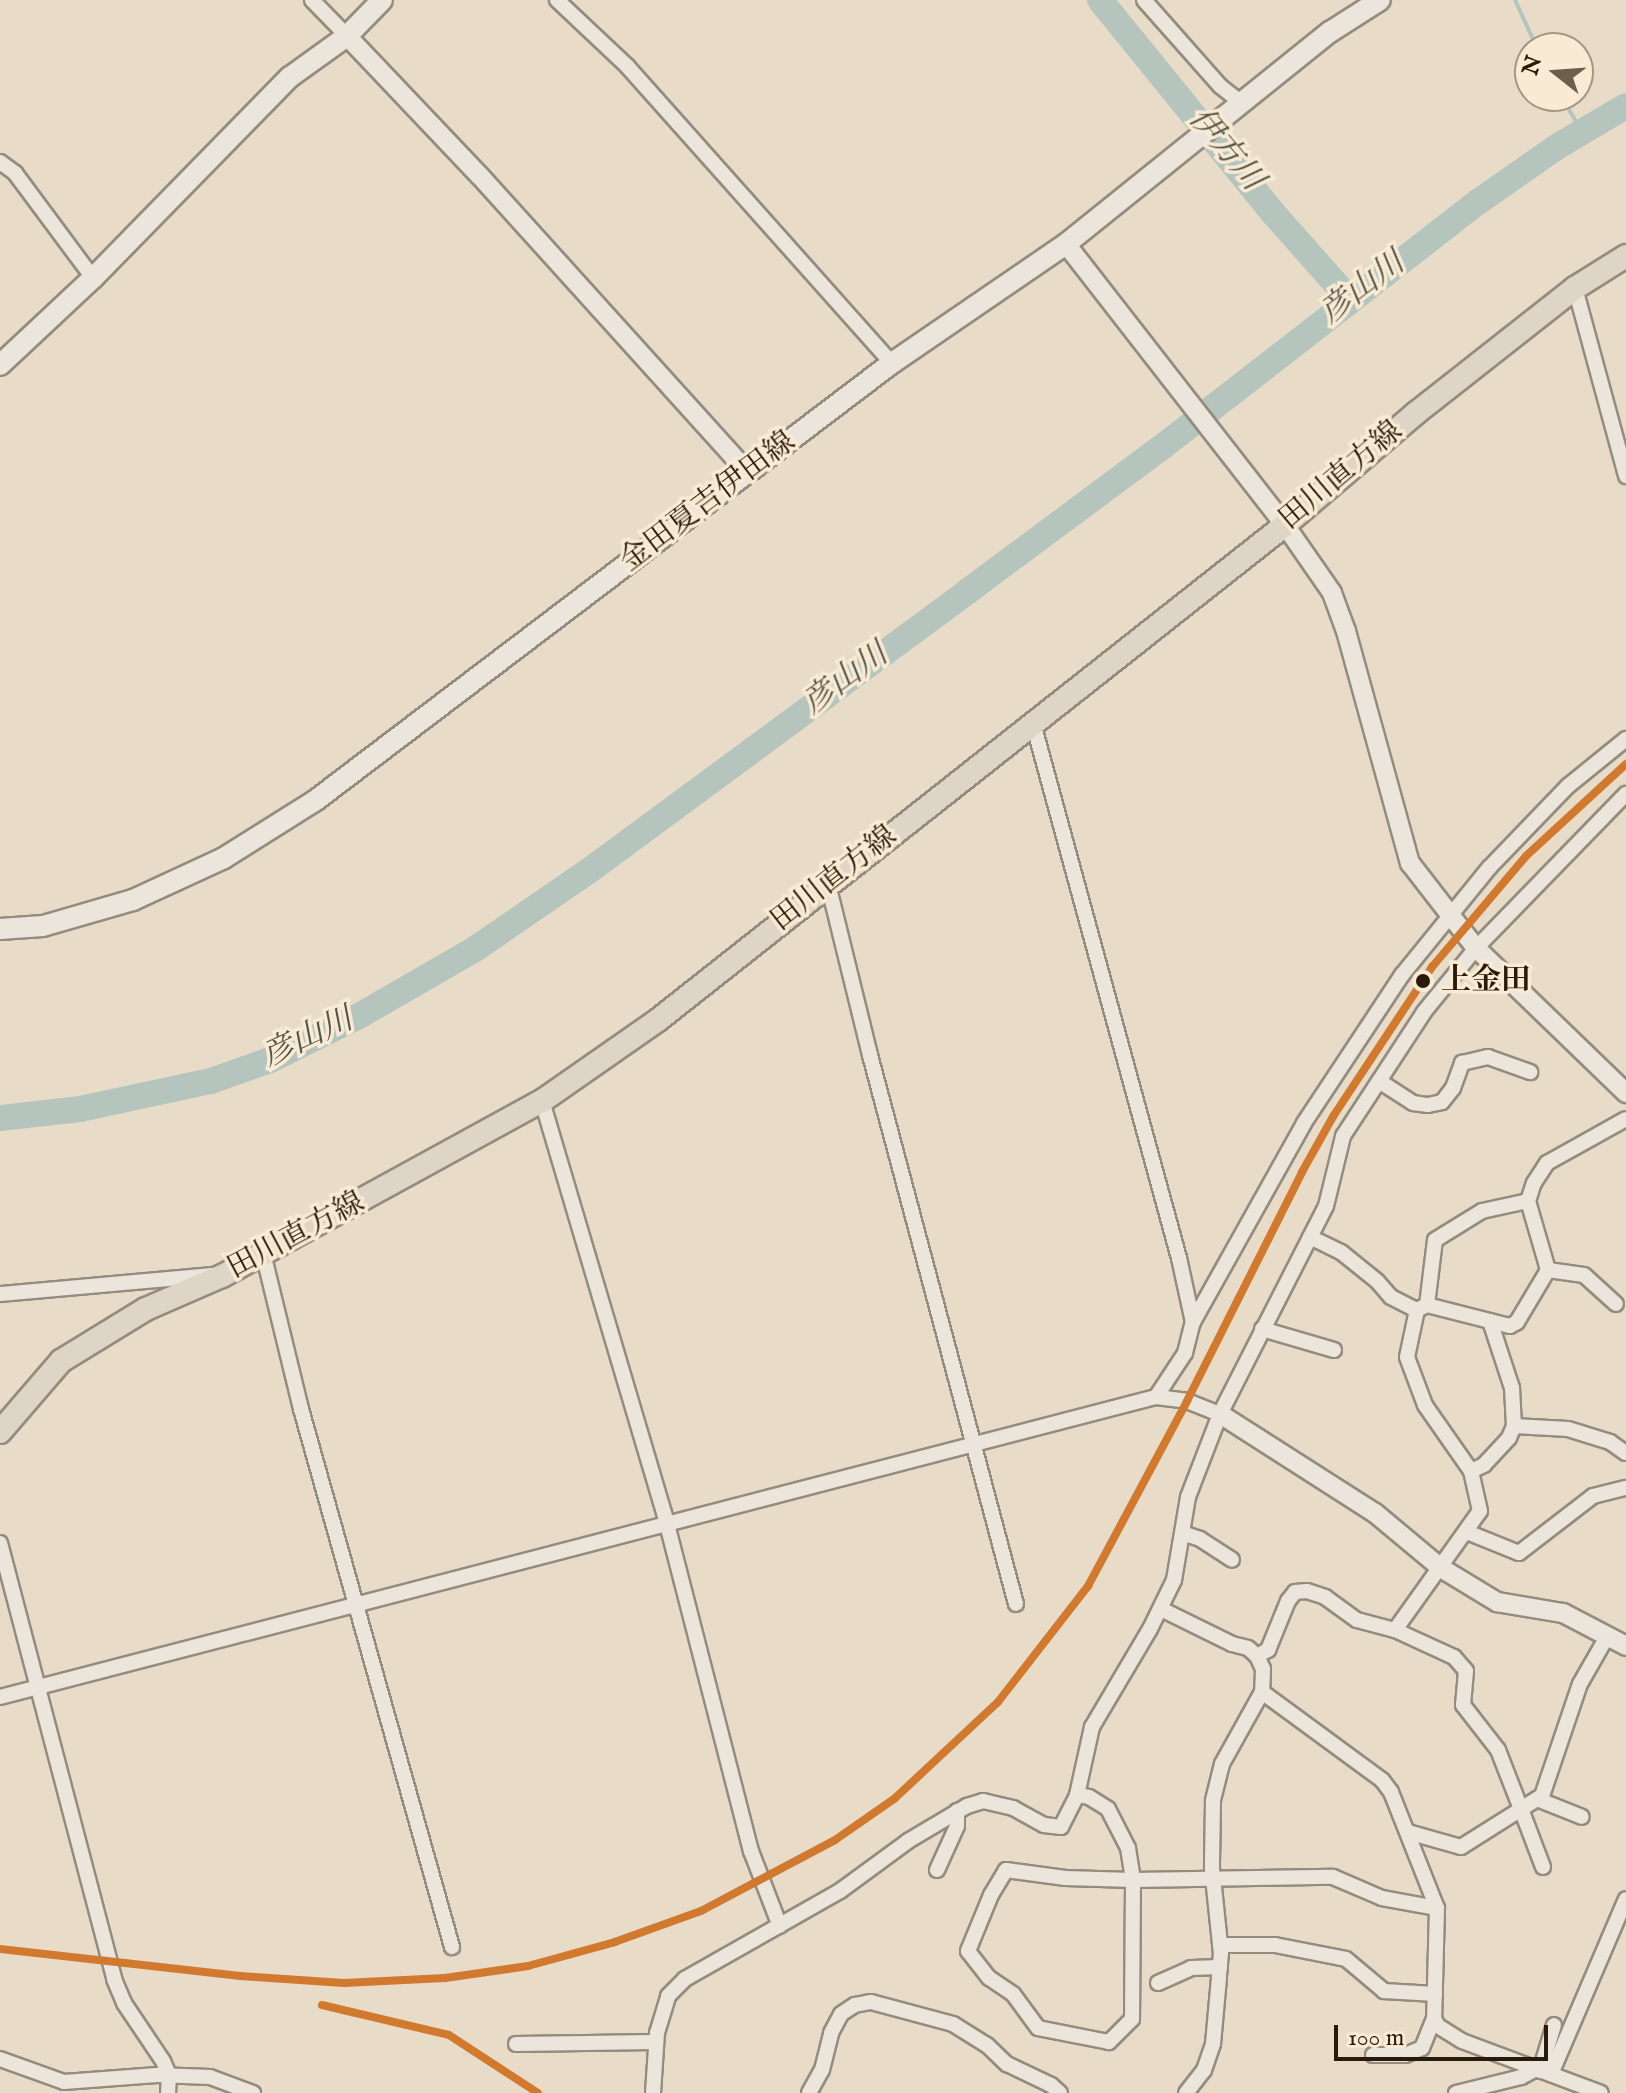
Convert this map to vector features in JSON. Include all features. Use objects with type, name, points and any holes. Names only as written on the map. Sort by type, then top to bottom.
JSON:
[{"type":"main road","points":[[0,365],[93,278],[290,77],[347,36],[382,0]]},
{"type":"main road","name":"金田夏吉伊田線","points":[[0,929],[43,926],[133,900],[224,858],[316,800],[892,363],[1071,252],[1178,154],[1330,32],[1380,0]]},
{"type":"main road","name":"田川直方線","points":[[0,1432],[61,1361],[146,1309],[222,1276],[542,1101],[658,1020],[1285,525],[1416,413],[1575,288],[1626,256]]},
{"type":"street","points":[[312,0],[511,209],[747,471]]},
{"type":"street","points":[[557,0],[627,66],[892,363]]},
{"type":"street","points":[[1144,0],[1238,106]]},
{"type":"street","points":[[0,162],[15,173],[93,278]]},
{"type":"street","points":[[1071,252],[1285,525],[1332,593],[1346,631],[1410,863],[1476,948],[1626,1093]]},
{"type":"street","points":[[1575,288],[1626,476]]},
{"type":"street","points":[[1033,723],[1179,1258],[1193,1322]]},
{"type":"street","points":[[1156,1397],[1185,1353],[1193,1322],[1304,1123],[1402,975],[1451,919],[1489,868],[1568,786],[1626,739]]},
{"type":"street","points":[[653,2093],[655,2042],[668,1996],[685,1979],[840,1891],[957,1811],[983,1801],[1013,1808],[1044,1825],[1061,1827],[1077,1795],[1092,1727],[1161,1609],[1174,1580],[1188,1497],[1220,1414],[1326,1206],[1343,1136],[1424,1012],[1476,948],[1626,794]]},
{"type":"street","points":[[828,884],[870,1055],[1016,1604]]},
{"type":"street","points":[[1379,1081],[1413,1103],[1428,1105],[1442,1102],[1453,1088],[1462,1063],[1488,1057],[1530,1072]]},
{"type":"street","points":[[542,1101],[667,1524],[751,1851],[780,1926]]},
{"type":"street","points":[[1310,1237],[1341,1252],[1377,1281],[1391,1297],[1510,1326],[1517,1322],[1548,1270],[1528,1201],[1534,1183],[1547,1163],[1626,1119]]},
{"type":"street","points":[[1395,1630],[1480,1511],[1471,1471],[1425,1405],[1407,1357],[1422,1307],[1435,1240],[1482,1211],[1528,1201]]},
{"type":"street","points":[[263,1253],[301,1409],[452,1947]]},
{"type":"street","points":[[1548,1270],[1584,1275],[1616,1304]]},
{"type":"street","points":[[0,1294],[179,1275],[222,1276]]},
{"type":"street","points":[[1471,1471],[1484,1465],[1509,1438],[1514,1426],[1512,1388],[1490,1321]]},
{"type":"street","points":[[1262,1329],[1334,1350]]},
{"type":"street","points":[[0,1697],[1156,1397],[1187,1401],[1220,1414],[1375,1513],[1441,1568],[1497,1602],[1563,1613],[1626,1646]]},
{"type":"street","points":[[1514,1426],[1568,1429],[1610,1442],[1626,1453]]},
{"type":"street","points":[[1467,1532],[1519,1553],[1593,1496],[1626,1488]]},
{"type":"street","points":[[1182,1533],[1200,1539],[1232,1560]]},
{"type":"street","points":[[0,1543],[114,1979],[124,2003],[169,2075],[168,2093]]},
{"type":"street","points":[[1257,1656],[1268,1650],[1295,1592],[1325,1597],[1357,1620],[1395,1630],[1463,1663],[1466,1671],[1463,1705],[1498,1750],[1543,1867]]},
{"type":"street","points":[[1161,1609],[1257,1656],[1263,1669],[1262,1692],[1222,1764],[1213,1801],[1213,1880],[1220,1945],[1213,2044],[1204,2070],[1186,2093]]},
{"type":"street","points":[[1408,1832],[1461,1847],[1542,1796],[1580,1684],[1608,1635]]},
{"type":"street","points":[[1262,1692],[1382,1780],[1391,1792],[1437,1908],[1434,2019],[1422,2048],[1405,2055],[1373,2055]]},
{"type":"street","points":[[1077,1795],[1089,1797],[1108,1809],[1128,1848],[1133,1880],[1132,2019],[1109,2042],[1038,2028],[1013,1994],[989,1978],[968,1951],[991,1895],[1006,1870],[1065,1878],[1133,1880],[1333,1877],[1382,1898],[1437,1908]]},
{"type":"street","points":[[1537,1799],[1582,1817]]},
{"type":"street","points":[[937,1870],[957,1826],[957,1811]]},
{"type":"street","points":[[1456,2093],[1542,2071],[1626,1899]]},
{"type":"street","points":[[1220,1945],[1275,1945],[1346,1959],[1384,1991],[1435,1994]]},
{"type":"street","points":[[1158,1983],[1191,1968],[1220,1967]]},
{"type":"street","points":[[809,2093],[822,2070],[831,2033],[841,2014],[855,2005],[871,2002],[953,2024],[987,2045],[1007,2064],[1051,2085],[1060,2093]]},
{"type":"street","points":[[1434,2019],[1462,2041],[1601,2093]]},
{"type":"street","points":[[1542,2071],[1554,2025]]},
{"type":"street","points":[[516,2044],[655,2042]]},
{"type":"street","points":[[0,2059],[64,2082],[169,2075],[210,2077],[253,2093]]},
{"type":"waterway","name":"伊方川","points":[[1100,0],[1274,214],[1350,300]]},
{"type":"waterway","points":[[1515,0],[1530,32]]},
{"type":"waterway","name":"彦山川","points":[[0,1118],[80,1109],[211,1081],[270,1060],[359,1016],[475,949],[590,870],[1162,447],[1478,202],[1555,148],[1626,106]]},
{"type":"waterway","points":[[1570,112],[1582,132]]},
{"type":"transit line","points":[[0,1949],[240,1976],[344,1983],[445,1978],[528,1966],[615,1942],[701,1911],[835,1840],[894,1799],[998,1702],[1088,1586],[1187,1401],[1302,1172],[1334,1115],[1432,967],[1526,856],[1626,764]]},
{"type":"transit line","points":[[322,2005],[449,2035],[538,2093]]},
{"type":"place","name":"上金田","points":[[1423,981]]}]
